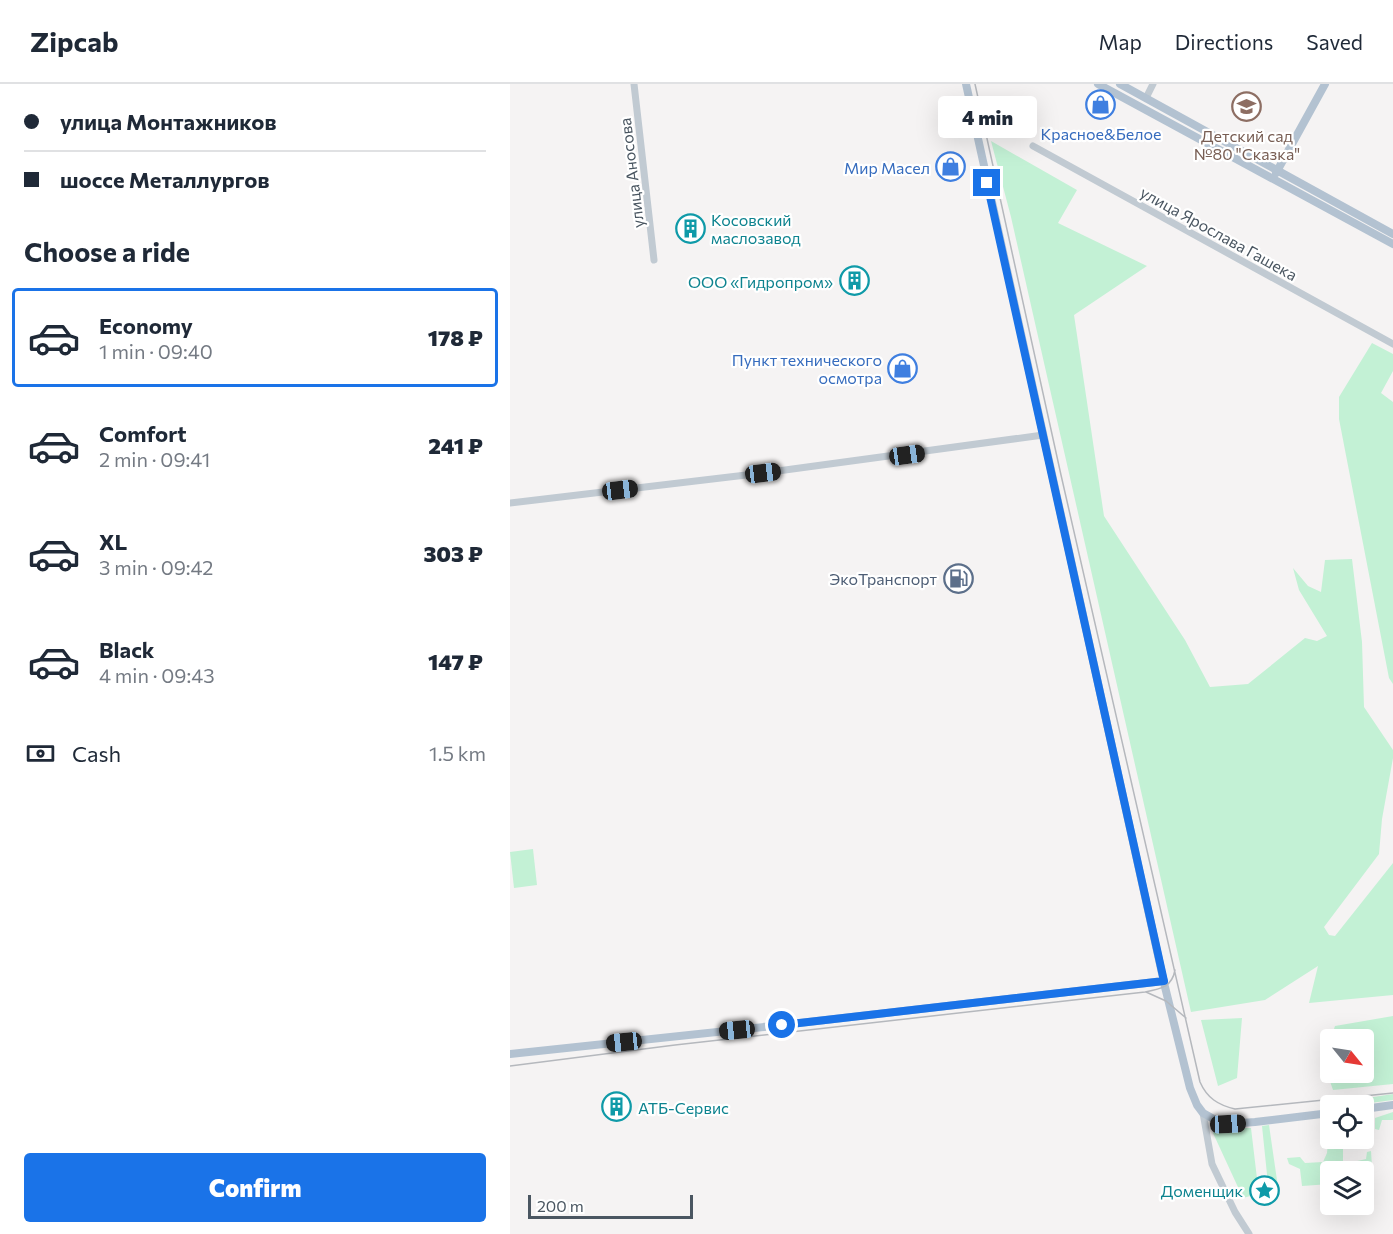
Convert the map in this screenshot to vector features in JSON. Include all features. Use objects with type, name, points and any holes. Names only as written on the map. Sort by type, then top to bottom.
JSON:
[{"type":"main road","points":[[966,84],[1164,981],[1190,1088],[1203,1113],[1228,1124],[1320,1114]]},
{"type":"main road","points":[[1098,84],[1393,244]]},
{"type":"main road","points":[[1120,84],[1393,234]]},
{"type":"main road","points":[[1273,179],[1325,84]]},
{"type":"main road","points":[[510,1054],[1164,981]]},
{"type":"main road","points":[[1374,1107],[1393,1105]]},
{"type":"street","name":"улица Аносова","points":[[634,84],[654,260]]},
{"type":"street","points":[[1146,98],[1154,84]]},
{"type":"street","name":"улица Ярослава Гашека","points":[[1032,146],[1393,344]]},
{"type":"street","points":[[510,503],[763,473],[1043,435]]},
{"type":"street","points":[[1203,1113],[1212,1164],[1235,1212],[1249,1234]]},
{"type":"green space","points":[[991,141],[1077,190],[1058,223],[1147,266],[1074,315],[1104,516],[1185,640],[1210,687],[1248,684],[1305,638],[1317,641],[1327,636],[1299,590],[1293,568],[1308,586],[1321,592],[1325,560],[1352,559],[1362,642],[1364,707],[1393,750],[1393,758],[1382,819],[1379,854],[1324,927],[1329,935],[1335,936],[1393,863],[1393,995],[1309,1003],[1318,966],[1265,1000],[1191,1012],[1011,217]]},
{"type":"green space","points":[[1372,343],[1393,354],[1393,371],[1381,393],[1393,402],[1393,684],[1389,678],[1339,419],[1339,397]]},
{"type":"green space","points":[[533,849],[537,885],[514,888],[510,852]]},
{"type":"green space","points":[[1393,1016],[1393,1084],[1333,1090],[1331,1083],[1374,1083],[1374,1029],[1334,1029],[1335,1026]]},
{"type":"green space","points":[[1242,1018],[1237,1078],[1218,1086],[1201,1020]]},
{"type":"green space","points":[[1393,1094],[1393,1100],[1374,1102],[1374,1097]]},
{"type":"green space","points":[[1393,1112],[1393,1120],[1382,1120],[1379,1130],[1375,1129],[1375,1118]]},
{"type":"green space","points":[[1269,1125],[1279,1194],[1268,1184],[1262,1126]]},
{"type":"green space","points":[[1216,1128],[1251,1128],[1258,1187],[1254,1195],[1243,1198],[1213,1133]]},
{"type":"green space","points":[[1327,1149],[1343,1149],[1343,1161],[1323,1161]]},
{"type":"green space","points":[[1371,1151],[1372,1161],[1357,1161],[1366,1159],[1367,1152]]},
{"type":"green space","points":[[1300,1157],[1305,1163],[1320,1162],[1320,1185],[1302,1186],[1300,1169],[1289,1164],[1287,1158]]},
{"type":"tram line","points":[[975,84],[1061,475],[1200,1082],[1214,1100],[1235,1109],[1393,1093]]},
{"type":"tram line","points":[[510,1066],[1145,992],[1168,984],[1175,970]]},
{"type":"tram line","points":[[1146,992],[1166,1001],[1186,1018]]},
{"type":"place","name":"Красное&Белое","points":[[1101,105]]},
{"type":"place","name":"Детский сад №80 \"Сказка\"","points":[[1247,107]]},
{"type":"place","name":"Мир Масел","points":[[951,167]]},
{"type":"place","name":"Косовский маслозавод","points":[[690,228]]},
{"type":"place","name":"ООО «Гидропром»","points":[[854,281]]},
{"type":"place","name":"Пункт технического осмотра","points":[[903,368]]},
{"type":"place","name":"ЭкоТранспорт","points":[[958,578]]},
{"type":"place","name":"АТБ-Сервис","points":[[617,1107]]},
{"type":"place","name":"Доменщик","points":[[1264,1190]]},
{"type":"route","points":[[782,1025],[1164,981],[987,183]]}]
